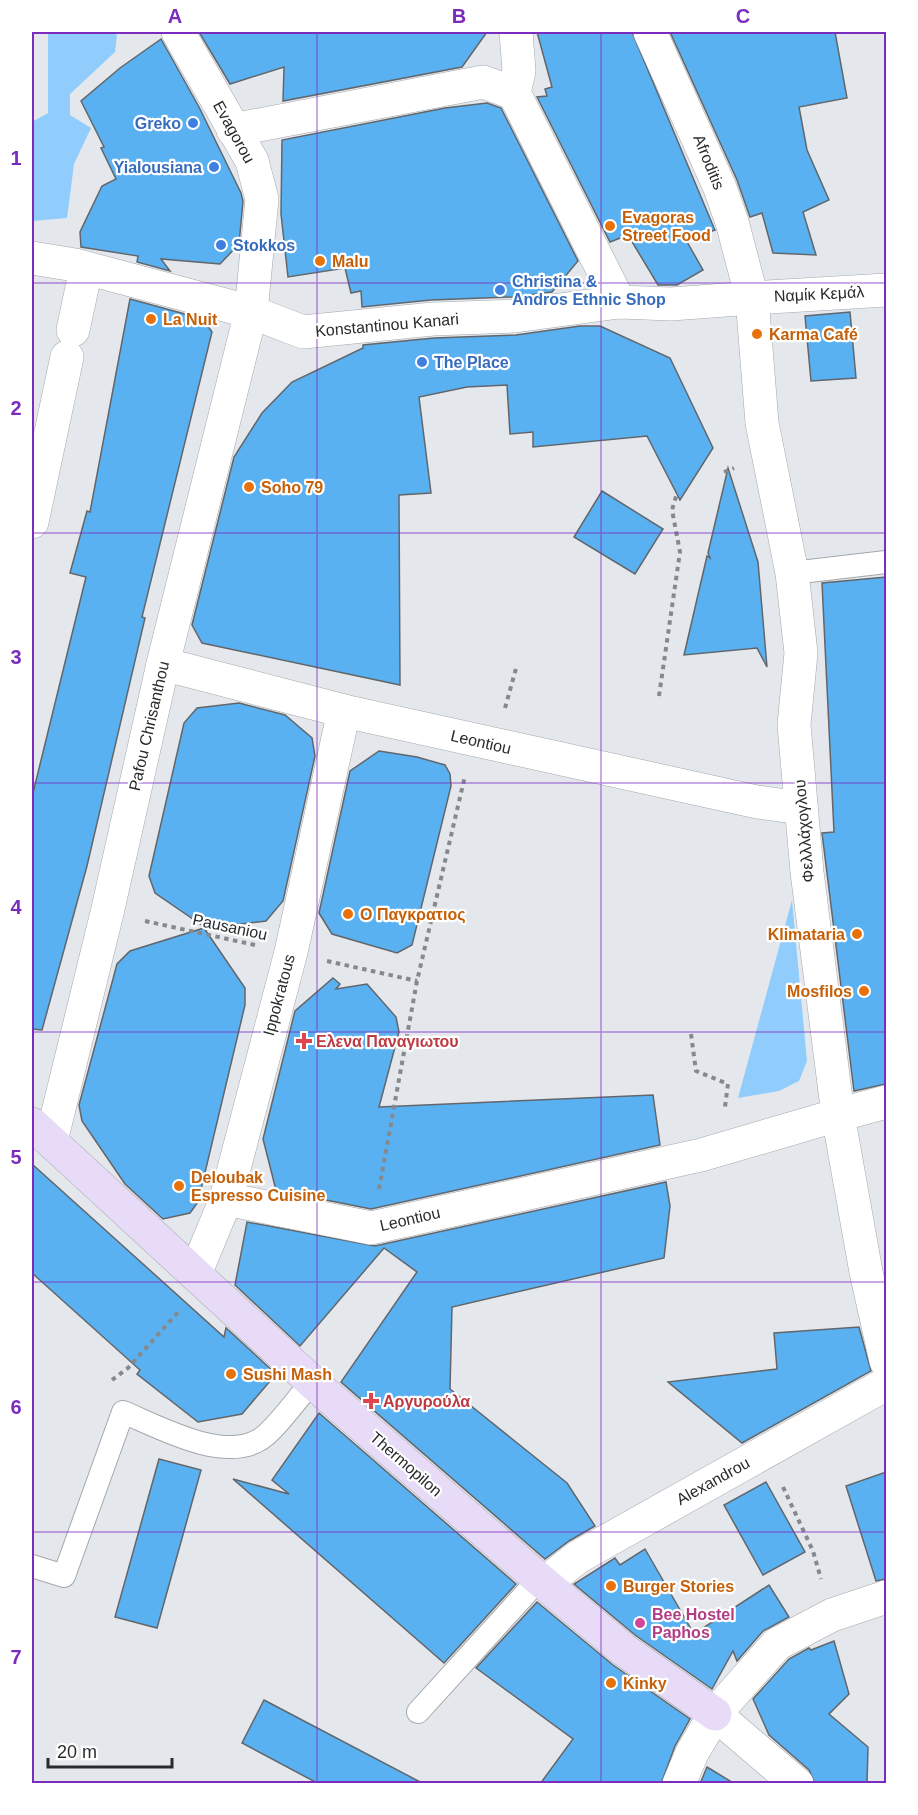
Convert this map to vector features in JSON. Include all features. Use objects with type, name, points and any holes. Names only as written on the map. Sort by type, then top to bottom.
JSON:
[{"type":"main road","name":"Thermopilon","points":[[41,1133],[312,1382],[542,1581],[624,1650],[715,1714]]},
{"type":"street","name":"Evagorou","points":[[178,32],[252,161],[262,199],[251,312]]},
{"type":"street","points":[[516,32],[519,71],[514,93],[619,302]]},
{"type":"street","name":"Afroditis","points":[[650,32],[720,188],[732,222],[752,298]]},
{"type":"street","points":[[233,130],[483,82],[514,93]]},
{"type":"street","name":"Konstantinou Kanari","points":[[32,258],[86,269],[251,312],[303,332],[433,319],[515,316],[619,302],[671,304],[752,298]]},
{"type":"street","points":[[32,522],[86,269]]},
{"type":"street","name":"Ναμίκ Κεμάλ","points":[[752,298],[886,290]]},
{"type":"street","name":"Φελλλάχογλου","points":[[752,298],[762,423],[792,573],[801,652],[794,725],[801,808],[838,1115],[866,1272],[886,1361]]},
{"type":"street","name":"Pafou Chrisanthou","points":[[41,1133],[107,913],[163,664],[251,312]]},
{"type":"street","name":"Leontiou","points":[[163,664],[345,711],[473,740],[757,802],[801,808]]},
{"type":"street","name":"Ippokratous","points":[[200,1278],[225,1199],[291,952],[345,711]]},
{"type":"street","name":"Leontiou","points":[[225,1199],[371,1228],[701,1155],[886,1102]]},
{"type":"street","name":"Alexandrou","points":[[542,1581],[578,1557],[886,1384]]},
{"type":"street","points":[[680,1784],[692,1753],[715,1714],[777,1644],[832,1615],[886,1597]]},
{"type":"street","name":"Thermopilon","points":[[715,1714],[797,1784]]},
{"type":"lane","points":[[792,573],[886,562]]},
{"type":"lane","points":[[32,1566],[64,1576],[123,1412],[199,1443],[233,1448],[260,1440],[312,1382]]},
{"type":"lane","points":[[418,1712],[542,1581]]},
{"type":"path","points":[[659,696],[680,552],[672,510],[676,493]]},
{"type":"path","points":[[371,1228],[417,981],[473,740]]},
{"type":"path","name":"Pausaniou","points":[[107,913],[417,981]]},
{"type":"path","points":[[691,1034],[696,1071],[728,1084]]},
{"type":"path","points":[[104,1386],[128,1368],[200,1278]]},
{"type":"path","points":[[767,1451],[813,1551],[832,1615]]},
{"type":"shaded area","points":[[111,32],[117,35],[115,52],[70,94],[70,115],[91,128],[74,164],[67,218],[32,221],[32,122],[48,113],[48,34]]},
{"type":"shaded area","points":[[792,900],[807,1061],[799,1081],[779,1091],[738,1098]]},
{"type":"building","points":[[199,32],[487,32],[462,67],[283,101],[284,67],[230,84]]},
{"type":"building","points":[[537,32],[632,32],[715,230],[686,240],[703,270],[677,285],[658,285],[628,235],[610,242],[537,97],[547,96],[545,89],[552,87]]},
{"type":"building","points":[[670,32],[835,32],[847,98],[799,107],[807,150],[829,200],[803,212],[816,255],[773,253],[762,213],[750,217],[737,180]]},
{"type":"building","points":[[161,39],[199,107],[241,193],[243,201],[239,244],[220,264],[161,259],[170,271],[137,262],[138,256],[81,247],[80,232],[102,186],[116,179],[101,148],[104,147],[81,101],[120,68]]},
{"type":"building","points":[[487,103],[501,108],[578,261],[552,292],[513,297],[431,300],[362,307],[361,291],[351,293],[345,268],[288,277],[281,214],[282,140],[445,108]]},
{"type":"building","points":[[130,299],[203,319],[212,332],[142,617],[145,618],[87,866],[42,1030],[32,1029],[32,797],[86,577],[70,573],[87,511],[90,512]]},
{"type":"building","points":[[850,312],[856,378],[811,381],[805,316]]},
{"type":"building","points":[[580,326],[600,326],[670,358],[713,448],[680,500],[647,436],[533,447],[533,432],[510,434],[507,385],[467,387],[419,397],[431,493],[399,495],[400,685],[202,643],[192,625],[234,457],[262,413],[292,382],[363,348],[363,345],[434,338],[516,335]]},
{"type":"building","points":[[728,468],[758,562],[767,667],[757,648],[684,655],[707,556],[710,558],[708,553]]},
{"type":"building","points":[[602,491],[663,529],[635,574],[574,537]]},
{"type":"building","points":[[886,577],[886,1084],[854,1091],[822,833],[834,832],[822,583]]},
{"type":"building","points":[[239,703],[285,715],[312,738],[315,756],[283,901],[266,921],[206,928],[155,893],[149,876],[184,723],[197,708]]},
{"type":"building","points":[[379,751],[417,757],[445,765],[450,774],[451,786],[412,945],[397,953],[332,934],[319,913],[350,771]]},
{"type":"building","points":[[204,928],[245,988],[245,1005],[198,1202],[190,1213],[163,1219],[125,1184],[82,1121],[79,1105],[117,964],[130,951]]},
{"type":"building","points":[[333,978],[340,984],[336,989],[367,984],[396,1017],[399,1032],[379,1107],[653,1095],[660,1145],[371,1209],[276,1190],[263,1139],[295,1011]]},
{"type":"building","points":[[32,1164],[224,1337],[226,1328],[276,1374],[242,1414],[198,1422],[137,1374],[140,1370],[32,1273]]},
{"type":"building","points":[[666,1182],[670,1206],[664,1258],[452,1307],[450,1389],[567,1483],[595,1526],[569,1541],[545,1559],[341,1382],[417,1272],[384,1248],[300,1346],[235,1285],[247,1222],[375,1246]]},
{"type":"building","points":[[859,1327],[871,1371],[742,1443],[668,1382],[777,1369],[774,1333]]},
{"type":"building","points":[[319,1413],[516,1584],[444,1663],[233,1479],[289,1494],[272,1480]]},
{"type":"building","points":[[159,1459],[201,1470],[157,1628],[115,1617]]},
{"type":"building","points":[[886,1472],[886,1579],[876,1581],[846,1486]]},
{"type":"building","points":[[766,1482],[805,1552],[763,1575],[724,1505]]},
{"type":"building","points":[[645,1549],[694,1634],[769,1585],[789,1617],[763,1631],[737,1661],[733,1651],[712,1689],[635,1635],[574,1584],[615,1558],[620,1565]]},
{"type":"building","points":[[537,1602],[613,1665],[690,1719],[675,1746],[661,1784],[540,1784],[573,1739],[476,1668]]},
{"type":"building","points":[[834,1641],[849,1694],[829,1714],[868,1747],[867,1784],[815,1784],[809,1770],[769,1735],[753,1699],[789,1659],[809,1648],[811,1650]]},
{"type":"building","points":[[264,1700],[424,1784],[319,1784],[242,1743]]},
{"type":"building","points":[[707,1767],[735,1784],[700,1784]]},
{"type":"place","name":"Greko","points":[[193,123]]},
{"type":"place","name":"Yialousiana","points":[[214,167]]},
{"type":"place","name":"Evagoras Street Food","points":[[610,226]]},
{"type":"place","name":"Stokkos","points":[[221,245]]},
{"type":"place","name":"Malu","points":[[320,261]]},
{"type":"place","name":"Christina & Andros Ethnic Shop","points":[[500,290]]},
{"type":"place","name":"La Nuit","points":[[151,319]]},
{"type":"place","name":"Karma Café","points":[[757,334]]},
{"type":"place","name":"The Place","points":[[422,362]]},
{"type":"place","name":"Soho 79","points":[[249,487]]},
{"type":"place","name":"Ο Παγκρατιος","points":[[348,914]]},
{"type":"place","name":"Klimataria","points":[[857,934]]},
{"type":"place","name":"Mosfilos","points":[[864,991]]},
{"type":"place","name":"Ελενα Παναγιωτου","points":[[304,1041]]},
{"type":"place","name":"Deloubak Espresso Cuisine","points":[[179,1186]]},
{"type":"place","name":"Sushi Mash","points":[[231,1374]]},
{"type":"place","name":"Αργυρούλα","points":[[371,1401]]},
{"type":"place","name":"Burger Stories","points":[[611,1586]]},
{"type":"place","name":"Bee Hostel Paphos","points":[[640,1623]]},
{"type":"place","name":"Kinky","points":[[611,1683]]}]
